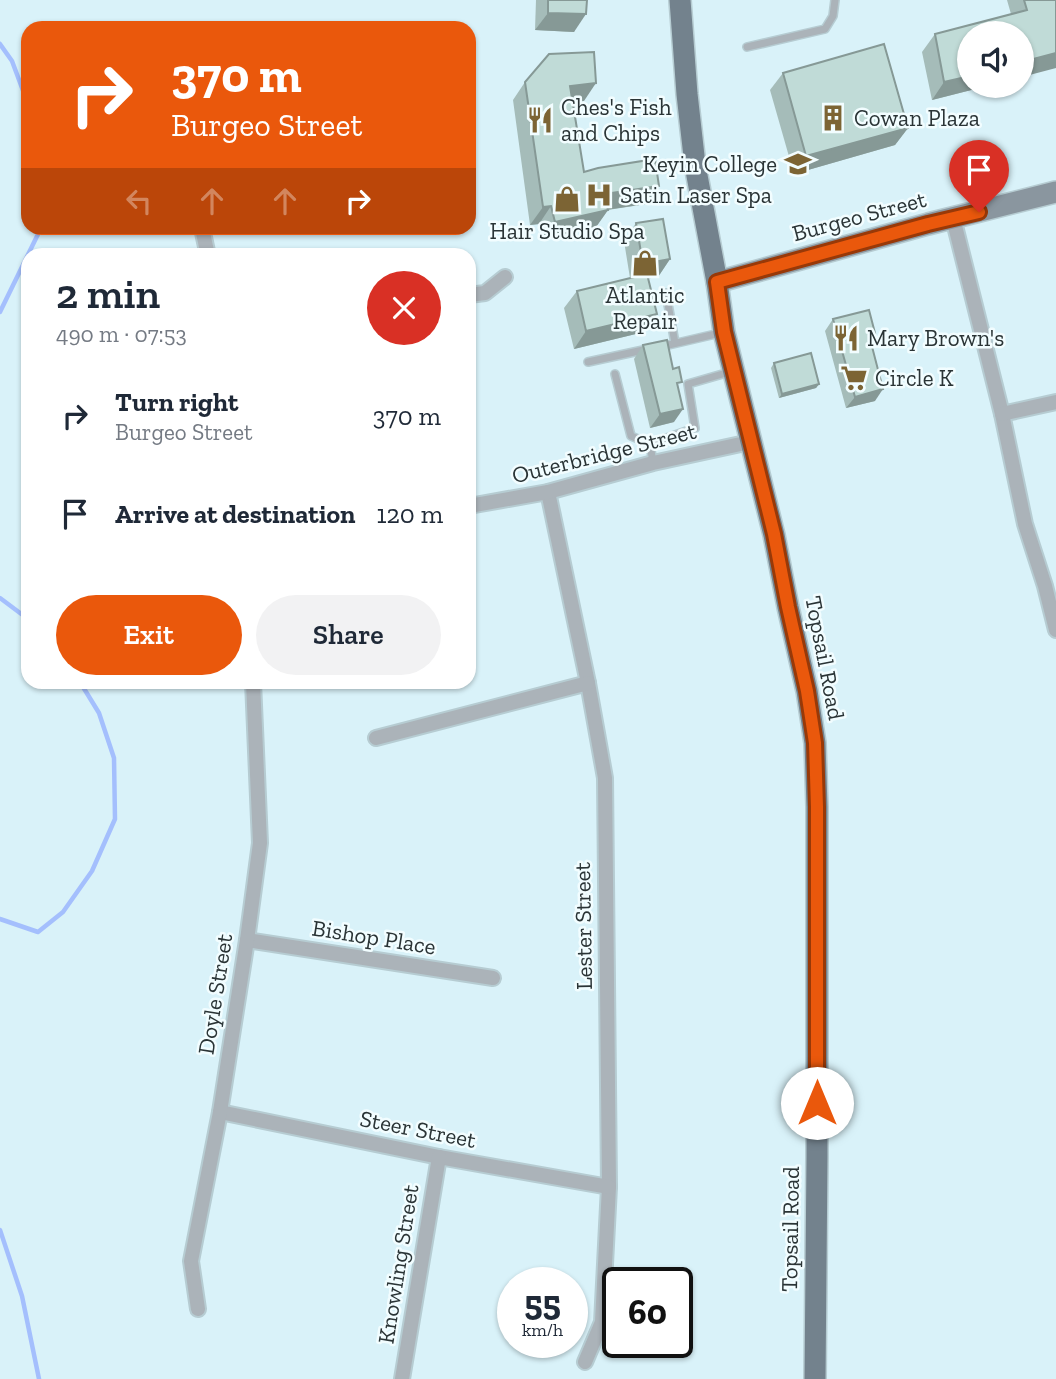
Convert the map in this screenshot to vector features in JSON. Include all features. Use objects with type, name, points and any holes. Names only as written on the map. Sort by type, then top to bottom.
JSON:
[{"type":"main road","name":"Topsail Road","points":[[680,0],[695,165],[724,332],[774,534],[807,691],[815,743],[815,1379]]},
{"type":"street","name":"Burgeo Street","points":[[717,282],[1056,192]]},
{"type":"street","points":[[953,218],[1002,414],[1025,524],[1056,630]]},
{"type":"street","points":[[476,294],[485,293],[505,277]]},
{"type":"street","points":[[1002,414],[1056,402]]},
{"type":"street","name":"Outerbridge Street","points":[[476,505],[548,492],[653,463],[750,442]]},
{"type":"street","name":"Lester Street","points":[[548,492],[605,778],[609,1187],[602,1322],[585,1362]]},
{"type":"street","points":[[376,738],[588,683]]},
{"type":"street","name":"Doyle Street","points":[[198,1309],[191,1261],[220,1112],[260,843],[253,689]]},
{"type":"street","name":"Bishop Place","points":[[247,940],[493,978]]},
{"type":"street","name":"Steer Street","points":[[220,1112],[439,1157],[609,1187]]},
{"type":"street","name":"Knowling Street","points":[[402,1379],[439,1157]]},
{"type":"lane","points":[[747,47],[825,29],[833,16],[835,0]]},
{"type":"lane","points":[[666,293],[675,343]]},
{"type":"lane","points":[[588,362],[724,332]]},
{"type":"lane","points":[[615,374],[631,436],[650,444],[695,428],[688,384],[733,371]]},
{"type":"lane","points":[[650,444],[653,463]]},
{"type":"building","points":[[548,0],[587,0],[586,14],[548,13]]},
{"type":"building","points":[[1024,0],[1056,0],[1056,53],[1034,59],[1034,21],[985,21],[1027,10]]},
{"type":"building","points":[[957,28],[957,79],[944,82],[935,34]]},
{"type":"building","name":"Cowan Plaza","points":[[884,44],[908,128],[806,156],[783,73]]},
{"type":"building","points":[[594,52],[596,83],[570,86],[584,172],[655,159],[659,186],[604,194],[608,210],[555,222],[551,206],[543,207],[525,82],[549,54]]},
{"type":"building","points":[[663,219],[670,259],[643,264],[636,223]]},
{"type":"building","points":[[647,274],[657,314],[586,331],[577,291]]},
{"type":"building","points":[[869,310],[875,333],[869,335],[883,389],[855,397],[833,319]]},
{"type":"building","points":[[667,340],[673,369],[679,367],[682,382],[677,383],[683,409],[660,414],[643,345]]},
{"type":"building","points":[[811,353],[819,384],[782,394],[774,363]]},
{"type":"waterway","points":[[0,44],[12,61],[21,85]]},
{"type":"waterway","points":[[31,248],[38,235]]},
{"type":"waterway","points":[[0,312],[21,269]]},
{"type":"waterway","points":[[0,598],[21,614]]},
{"type":"waterway","points":[[0,919],[38,932],[63,912],[92,871],[115,819],[114,758],[99,713],[84,689]]},
{"type":"waterway","points":[[0,1230],[22,1296],[39,1379]]},
{"type":"place","name":"Cowan Plaza","points":[[833,118]]},
{"type":"place","name":"Ches's Fish and Chips","points":[[540,120]]},
{"type":"place","name":"Keyin College","points":[[798,164]]},
{"type":"place","name":"Satin Laser Spa","points":[[599,195]]},
{"type":"place","name":"Hair Studio Spa","points":[[567,199]]},
{"type":"place","name":"Atlantic Repair","points":[[645,263]]},
{"type":"place","name":"Mary Brown's","points":[[846,338]]},
{"type":"place","name":"Circle K","points":[[854,378]]},
{"type":"route","points":[[817,1103],[815,743],[807,691],[774,534],[724,332],[717,282],[979,212]]}]
